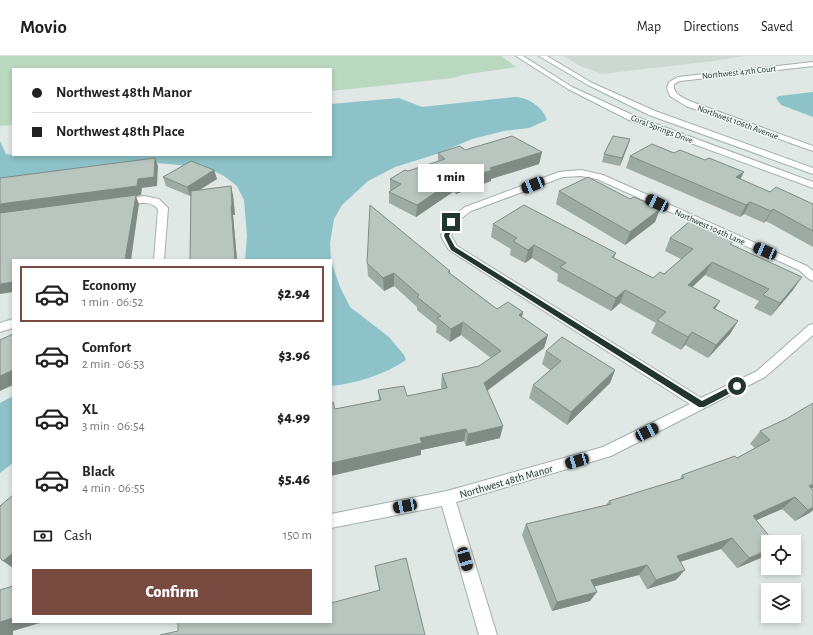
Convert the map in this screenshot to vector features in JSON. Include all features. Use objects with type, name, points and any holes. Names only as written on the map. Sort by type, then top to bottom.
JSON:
[{"type":"street","name":"Coral Springs Drive","points":[[520,56],[570,88],[634,118],[813,185]]},
{"type":"street","name":"Coral Springs Drive","points":[[542,56],[590,84],[652,113],[813,171]]},
{"type":"street","name":"Northwest 47th Court","points":[[670,88],[671,83],[678,78],[813,64]]},
{"type":"street","points":[[552,77],[570,73]]},
{"type":"street","name":"Northwest 106th Avenue","points":[[670,88],[673,94],[689,104],[813,149]]},
{"type":"street","name":"Northwest 104th Lane","points":[[702,405],[453,248],[446,236],[451,222],[468,209],[562,174],[581,173],[600,177],[803,268],[813,277]]},
{"type":"street","points":[[114,203],[144,199],[156,201],[163,208],[159,259]]},
{"type":"street","points":[[0,328],[12,323]]},
{"type":"street","name":"Northwest 48th Manor","points":[[332,521],[447,498],[606,452],[761,374],[813,328]]},
{"type":"street","points":[[447,498],[488,635]]},
{"type":"shaded area","points":[[564,56],[744,56],[602,74],[580,66]]},
{"type":"green space","points":[[0,56],[501,56],[516,67],[462,75],[454,78],[332,91],[332,68],[12,68],[12,125],[0,126]]},
{"type":"water","points":[[813,92],[813,117],[781,105],[776,98],[779,96]]},
{"type":"water","points":[[519,97],[530,101],[538,107],[545,115],[547,120],[529,128],[504,131],[472,139],[437,154],[395,167],[368,181],[342,205],[334,219],[330,243],[331,259],[245,259],[247,236],[244,200],[237,186],[224,176],[205,167],[155,163],[0,180],[0,141],[6,154],[12,156],[332,156],[332,104],[399,98],[422,107]]},
{"type":"water","points":[[332,264],[340,287],[350,307],[389,337],[404,355],[406,360],[389,370],[370,378],[332,386]]},
{"type":"water","points":[[12,397],[12,464],[0,473],[0,403]]},
{"type":"building","points":[[512,136],[542,152],[490,168],[492,170],[457,182],[454,180],[417,205],[389,192],[401,184],[390,179],[405,170],[408,171],[445,159],[438,153],[460,146],[465,150]]},
{"type":"building","points":[[613,136],[630,139],[622,158],[604,154]]},
{"type":"building","points":[[652,144],[674,153],[680,150],[705,160],[709,158],[744,172],[736,177],[770,192],[776,187],[813,204],[813,231],[773,209],[771,211],[750,202],[746,205],[630,156]]},
{"type":"building","points":[[155,158],[154,177],[138,179],[137,186],[0,204],[0,178]]},
{"type":"building","points":[[191,161],[214,170],[187,187],[163,177]]},
{"type":"building","points":[[588,177],[630,199],[634,197],[660,209],[630,232],[559,191]]},
{"type":"building","points":[[231,186],[235,259],[190,259],[191,191]]},
{"type":"building","points":[[136,195],[125,259],[12,259],[12,282],[0,284],[0,213]]},
{"type":"building","points":[[370,205],[450,271],[448,272],[497,309],[508,302],[523,312],[519,315],[548,335],[484,383],[503,426],[468,434],[466,429],[420,438],[422,443],[332,463],[332,402],[335,409],[381,400],[378,390],[404,386],[407,396],[447,388],[442,374],[479,366],[501,351],[463,322],[451,329],[437,318],[441,316],[417,297],[419,295],[394,273],[383,278],[367,263]]},
{"type":"building","points":[[524,205],[616,253],[612,257],[653,278],[660,272],[664,274],[693,249],[670,238],[689,222],[734,241],[730,244],[802,277],[780,303],[763,295],[769,289],[712,262],[688,285],[720,301],[713,308],[738,321],[716,345],[692,332],[688,337],[657,320],[666,312],[625,290],[616,298],[560,267],[566,263],[534,245],[528,250],[513,241],[517,238],[493,224]]},
{"type":"building","points":[[12,334],[12,370],[0,376],[0,340]]},
{"type":"building","points":[[562,337],[615,370],[571,412],[533,385],[561,361],[546,351]]},
{"type":"building","points":[[813,403],[813,484],[809,486],[813,490],[813,507],[808,510],[795,497],[753,516],[768,535],[761,535],[761,553],[749,558],[732,538],[677,556],[685,570],[656,580],[647,565],[591,580],[597,592],[557,602],[526,524],[611,504],[609,501],[684,478],[682,475],[735,456],[737,458],[770,440],[760,431],[786,419]]},
{"type":"building","points":[[12,496],[12,554],[3,561],[0,558],[0,506]]},
{"type":"building","points":[[406,558],[425,635],[160,635],[178,631],[178,623],[332,623],[332,603],[380,590],[375,566]]},
{"type":"building","points":[[12,586],[12,618],[0,622],[0,590]]},
{"type":"route","points":[[451,222],[446,236],[453,248],[702,405],[737,386]]}]
